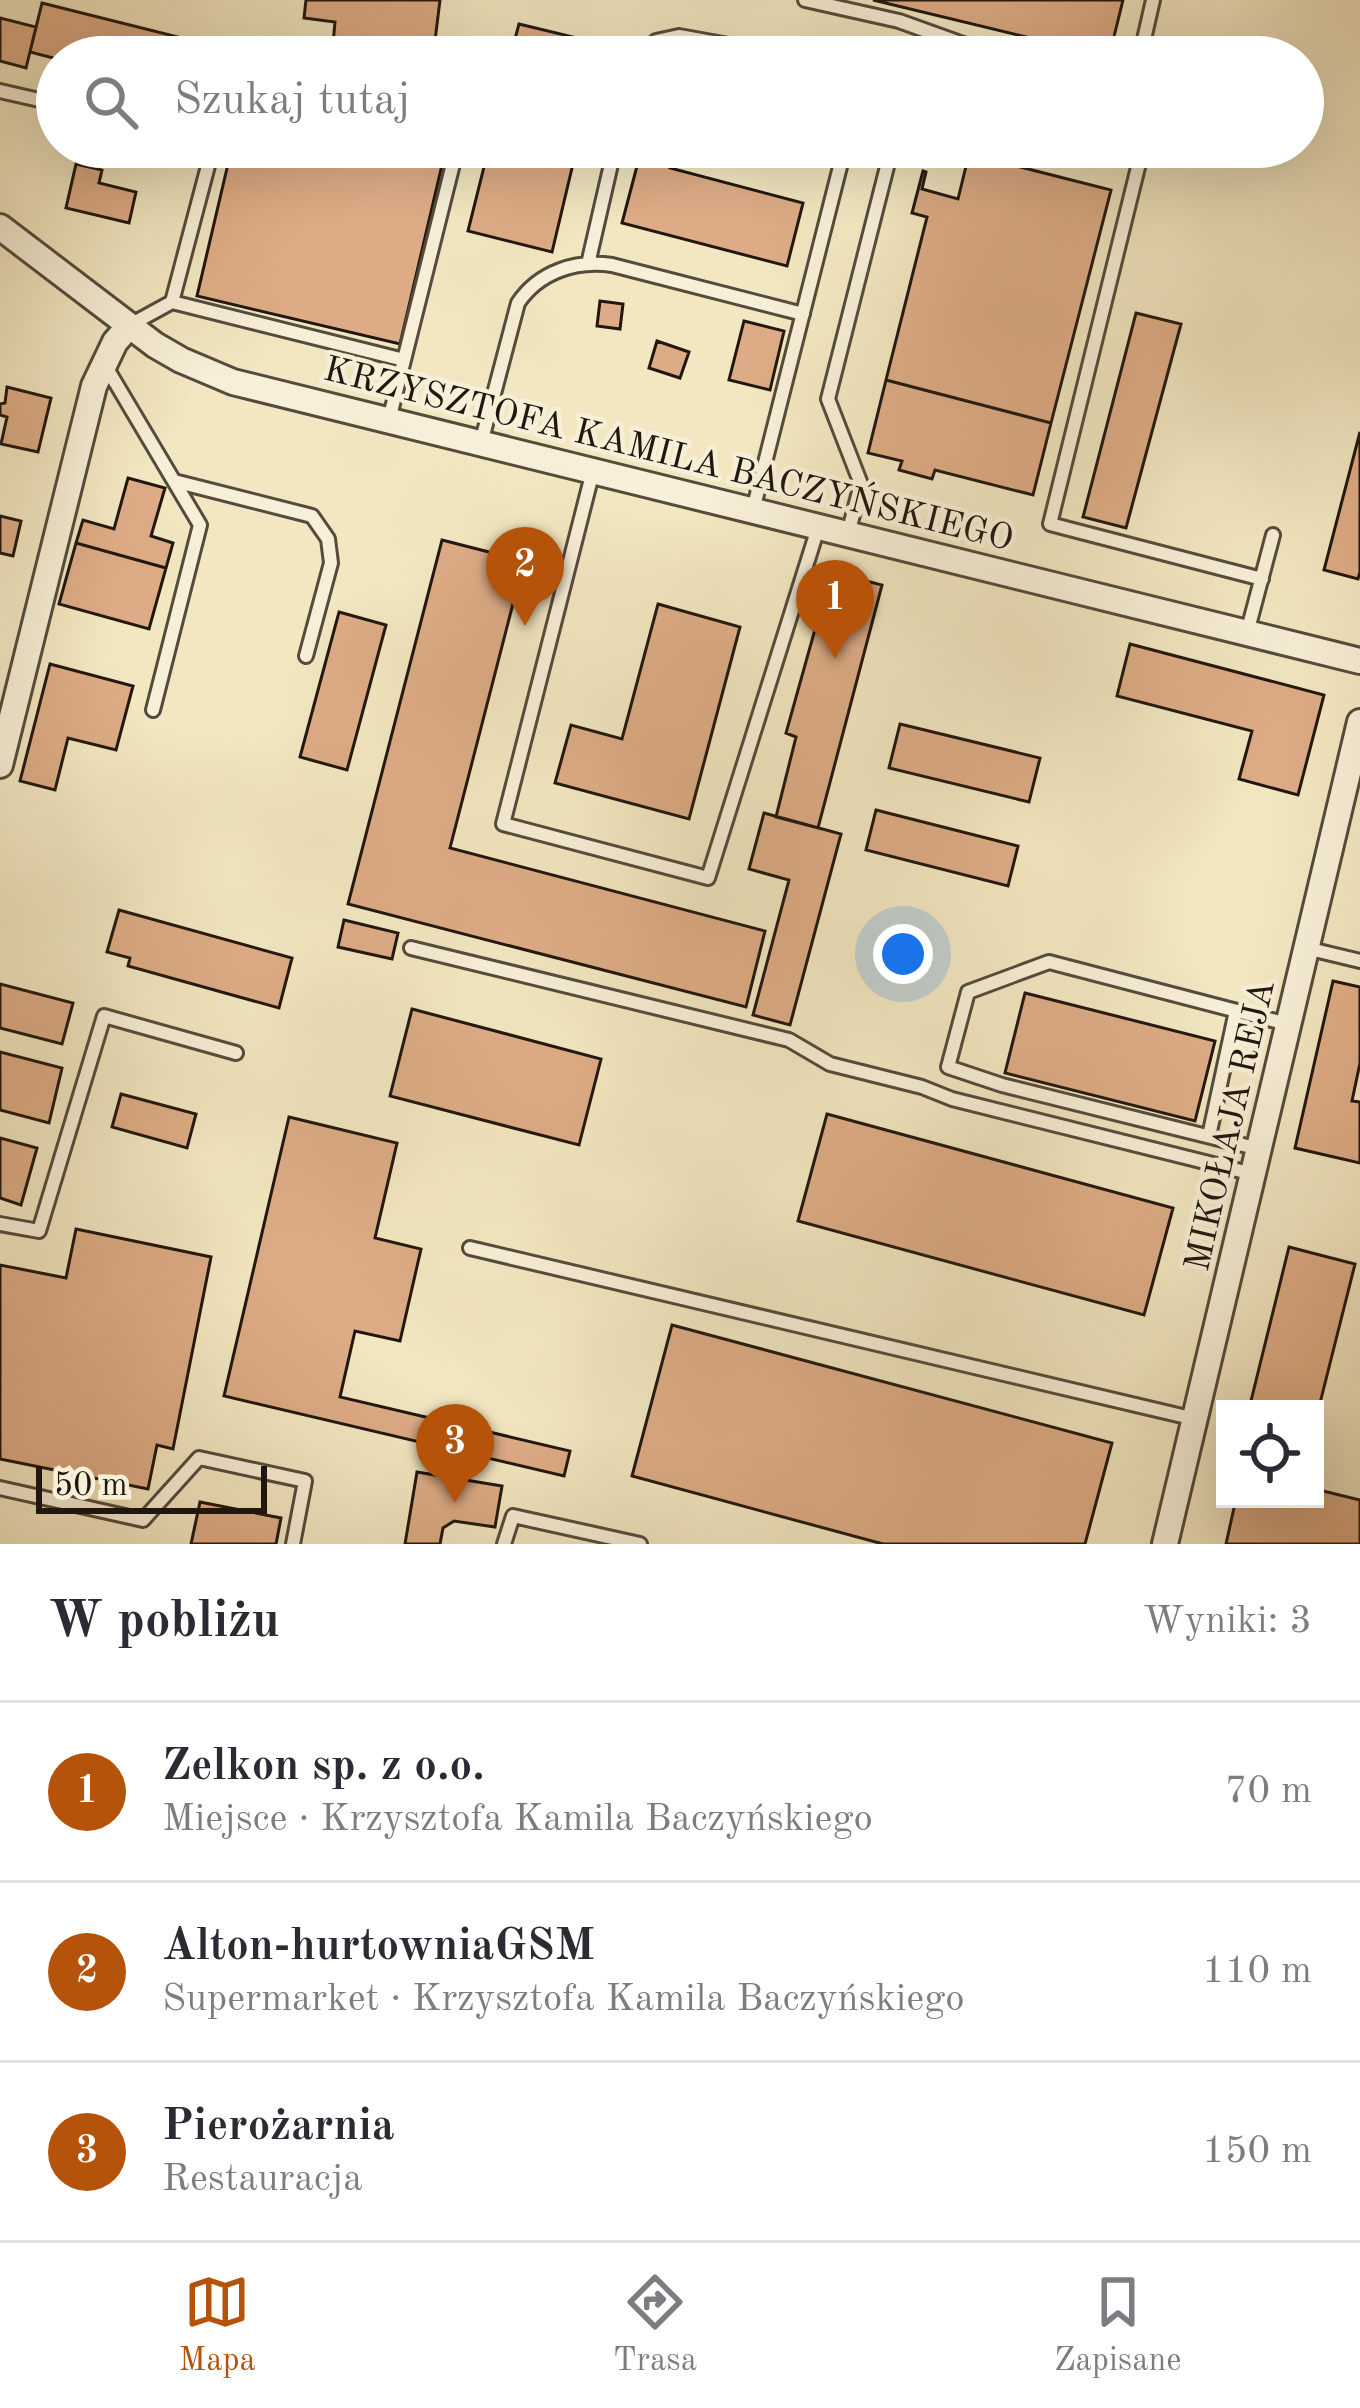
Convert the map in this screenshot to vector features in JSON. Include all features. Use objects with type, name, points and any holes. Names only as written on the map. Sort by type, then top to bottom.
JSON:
[{"type":"street","name":"KRZYSZTOFA KAMILA BACZYŃSKIEGO","points":[[0,226],[129,326],[181,360],[220,377],[1360,661]]},
{"type":"street","points":[[0,765],[94,386],[129,326]]},
{"type":"street","name":"MIKOŁAJA REJA","points":[[1165,1544],[1360,722]]},
{"type":"lane","points":[[805,0],[899,21],[941,36]]},
{"type":"lane","points":[[1145,36],[1154,0]]},
{"type":"lane","points":[[0,91],[36,99]]},
{"type":"lane","points":[[172,302],[207,168]]},
{"type":"lane","points":[[389,420],[451,168]]},
{"type":"lane","points":[[588,264],[610,168]]},
{"type":"lane","points":[[753,511],[840,168]]},
{"type":"lane","points":[[848,534],[861,484],[828,399],[887,168]]},
{"type":"lane","points":[[1141,168],[1050,524],[1262,579]]},
{"type":"lane","points":[[481,443],[518,303],[550,274],[588,264],[612,265],[803,314]]},
{"type":"lane","points":[[129,326],[172,302],[404,360]]},
{"type":"lane","points":[[104,364],[200,525],[153,710]]},
{"type":"lane","points":[[593,471],[503,824],[707,878],[818,526]]},
{"type":"lane","points":[[174,481],[312,516],[328,539],[331,563],[306,656]]},
{"type":"lane","points":[[1247,633],[1274,535]]},
{"type":"lane","points":[[411,948],[789,1040],[830,1064],[952,1099],[1256,1161]]},
{"type":"lane","points":[[1306,948],[1360,961]]},
{"type":"lane","points":[[1256,1161],[1209,1136],[1001,1085],[948,1067],[968,992],[1049,962],[1288,1024]]},
{"type":"lane","points":[[1209,1136],[1236,1011]]},
{"type":"lane","points":[[0,1224],[39,1232],[104,1016],[236,1052]]},
{"type":"lane","points":[[470,1248],[1195,1419]]},
{"type":"lane","points":[[0,1488],[143,1520],[200,1458],[305,1480],[293,1544]]},
{"type":"lane","points":[[504,1544],[514,1516],[640,1544]]},
{"type":"building","points":[[306,0],[440,0],[436,36],[334,36],[335,22],[304,18]]},
{"type":"building","points":[[873,0],[1123,0],[1114,36],[1022,36]]},
{"type":"building","points":[[873,0],[1123,0],[1114,36],[1022,36]]},
{"type":"building","points":[[42,3],[174,36],[36,36],[36,54],[30,52]]},
{"type":"building","points":[[0,18],[36,27],[26,68],[0,61]]},
{"type":"building","points":[[519,24],[569,36],[516,36]]},
{"type":"building","points":[[75,168],[102,170],[99,183],[136,192],[129,223],[66,208]]},
{"type":"building","points":[[227,168],[441,168],[400,344],[197,296]]},
{"type":"building","points":[[484,168],[572,168],[552,252],[468,231]]},
{"type":"building","points":[[636,168],[670,168],[803,203],[787,266],[622,223]]},
{"type":"building","points":[[966,168],[1024,168],[1111,190],[1051,423],[886,380],[927,217],[912,213],[923,171],[922,189],[958,199]]},
{"type":"building","points":[[600,301],[623,304],[620,329],[597,326]]},
{"type":"building","points":[[1136,313],[1181,324],[1126,528],[1083,517]]},
{"type":"building","points":[[744,321],[784,331],[770,390],[729,380]]},
{"type":"building","points":[[657,341],[689,352],[680,378],[649,368]]},
{"type":"building","points":[[886,380],[1051,423],[1033,495],[935,470],[932,479],[899,470],[902,461],[868,453]]},
{"type":"building","points":[[7,387],[51,398],[38,452],[1,444],[7,417],[0,415],[0,404],[5,403]]},
{"type":"building","points":[[1360,432],[1360,572],[1358,579],[1324,570]]},
{"type":"building","points":[[128,478],[165,488],[151,536],[173,543],[166,568],[76,543],[83,520],[114,529]]},
{"type":"building","points":[[0,516],[21,521],[13,556],[0,553]]},
{"type":"building","points":[[442,540],[524,561],[450,848],[765,931],[746,1007],[348,904]]},
{"type":"building","points":[[76,543],[166,568],[149,629],[59,604]]},
{"type":"building","points":[[831,572],[882,585],[818,828],[776,817],[796,737],[786,733]]},
{"type":"building","points":[[658,604],[740,627],[689,819],[555,783],[571,725],[622,739]]},
{"type":"building","points":[[339,612],[386,625],[347,770],[300,757]]},
{"type":"building","points":[[1130,644],[1324,695],[1298,795],[1239,779],[1252,731],[1117,696]]},
{"type":"building","points":[[50,664],[133,686],[116,750],[68,738],[55,790],[20,781]]},
{"type":"building","points":[[900,724],[1040,758],[1029,802],[889,768]]},
{"type":"building","points":[[876,810],[1018,846],[1008,886],[866,850]]},
{"type":"building","points":[[764,813],[841,834],[790,1025],[753,1015],[789,880],[749,869]]},
{"type":"building","points":[[119,910],[292,958],[279,1008],[128,966],[130,958],[107,952]]},
{"type":"building","points":[[344,920],[398,933],[392,959],[338,947]]},
{"type":"building","points":[[1333,981],[1360,987],[1360,1063],[1352,1101],[1360,1102],[1360,1163],[1295,1148]]},
{"type":"building","points":[[0,984],[73,1003],[62,1044],[0,1028]]},
{"type":"building","points":[[1025,993],[1215,1041],[1195,1121],[1005,1073]]},
{"type":"building","points":[[412,1009],[601,1059],[579,1145],[390,1096]]},
{"type":"building","points":[[0,1052],[62,1068],[49,1123],[0,1110]]},
{"type":"building","points":[[121,1094],[196,1114],[187,1148],[112,1127]]},
{"type":"building","points":[[827,1114],[1173,1208],[1144,1315],[798,1221]]},
{"type":"building","points":[[289,1117],[397,1143],[375,1238],[421,1249],[400,1341],[355,1331],[340,1397],[570,1451],[564,1476],[224,1396]]},
{"type":"building","points":[[0,1138],[37,1148],[21,1205],[0,1198]]},
{"type":"building","points":[[76,1229],[211,1257],[173,1449],[157,1445],[148,1489],[0,1459],[0,1265],[66,1278]]},
{"type":"building","points":[[1289,1247],[1355,1264],[1321,1400],[1251,1400]]},
{"type":"building","points":[[672,1325],[1112,1443],[1085,1544],[883,1544],[632,1476]]},
{"type":"building","points":[[417,1472],[502,1486],[495,1527],[454,1521],[443,1528],[440,1544],[405,1544]]},
{"type":"building","points":[[1324,1491],[1360,1500],[1360,1544],[1226,1544],[1234,1508],[1324,1508]]},
{"type":"building","points":[[200,1502],[281,1518],[276,1544],[191,1544]]},
{"type":"place","name":"Alton-hurtowniaGSM","points":[[525,626]]},
{"type":"place","name":"Zelkon sp. z o.o.","points":[[835,659]]},
{"type":"place","name":"Pierożarnia","points":[[455,1503]]}]
